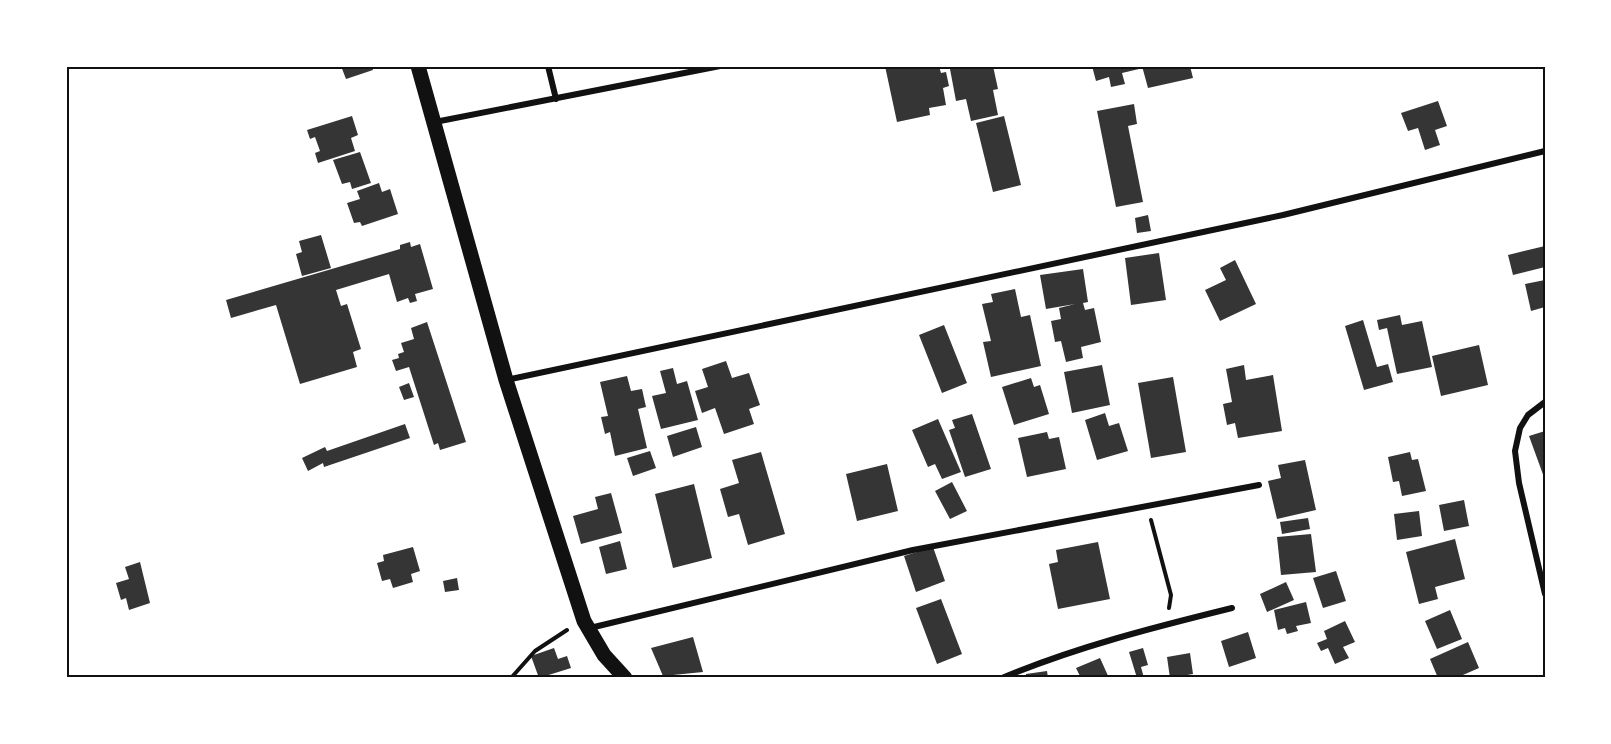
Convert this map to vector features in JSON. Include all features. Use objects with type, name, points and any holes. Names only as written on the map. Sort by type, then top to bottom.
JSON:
[{"type":"main road","points":[[418,66],[506,380],[585,625],[604,655],[625,678]]},
{"type":"street","points":[[548,66],[556,99]]},
{"type":"street","points":[[433,123],[720,66]]},
{"type":"street","points":[[506,380],[1283,215],[1545,151]]},
{"type":"street","points":[[1545,402],[1536,407],[1524,422],[1515,451],[1519,483],[1545,594]]},
{"type":"street","points":[[585,625],[913,550],[1259,485]]},
{"type":"street","points":[[1002,678],[1052,659],[1151,628],[1232,608]]},
{"type":"path","points":[[1147,506],[1171,595],[1167,615],[1151,628]]},
{"type":"path","points":[[511,678],[535,651],[585,625]]},
{"type":"building","points":[[341,66],[372,66],[373,70],[346,79]]},
{"type":"building","points":[[885,66],[939,66],[941,73],[946,72],[949,86],[943,88],[946,105],[929,108],[930,115],[897,122]]},
{"type":"building","points":[[959,66],[993,66],[998,89],[993,90],[998,115],[971,121],[966,99],[956,101],[950,69]]},
{"type":"building","points":[[1092,66],[1139,66],[1139,69],[1122,73],[1125,84],[1111,87],[1109,77],[1096,81]]},
{"type":"building","points":[[1142,66],[1190,66],[1193,78],[1148,88]]},
{"type":"building","points":[[1438,101],[1447,126],[1435,130],[1440,145],[1425,150],[1418,128],[1408,131],[1401,113]]},
{"type":"building","points":[[1134,104],[1137,124],[1128,126],[1143,202],[1116,207],[1097,111]]},
{"type":"building","points":[[352,116],[358,135],[351,138],[355,151],[318,163],[315,153],[320,151],[315,137],[310,139],[307,130]]},
{"type":"building","points":[[1004,116],[1021,185],[993,192],[976,123]]},
{"type":"building","points":[[360,152],[371,183],[352,189],[350,182],[342,184],[333,160]]},
{"type":"building","points":[[379,183],[382,192],[390,189],[398,214],[362,226],[360,222],[354,223],[347,203],[360,199],[357,191]]},
{"type":"building","points":[[1148,215],[1151,231],[1137,233],[1135,218]]},
{"type":"building","points":[[321,235],[331,268],[302,276],[296,254],[302,252],[299,241]]},
{"type":"building","points":[[410,242],[411,247],[420,244],[433,289],[415,294],[417,301],[410,303],[408,298],[397,302],[389,274],[336,290],[341,306],[347,304],[361,349],[353,352],[357,367],[300,384],[276,305],[231,318],[226,300],[400,249],[400,245]]},
{"type":"building","points":[[1545,246],[1545,267],[1513,275],[1508,255]]},
{"type":"building","points":[[1159,253],[1166,300],[1131,305],[1125,258]]},
{"type":"building","points":[[1235,260],[1256,304],[1220,321],[1205,290],[1226,280],[1220,268]]},
{"type":"building","points":[[1083,269],[1088,302],[1083,303],[1085,310],[1094,308],[1101,342],[1081,347],[1083,358],[1066,362],[1061,341],[1055,342],[1051,321],[1061,319],[1059,308],[1075,304],[1046,309],[1040,275]]},
{"type":"building","points":[[1545,280],[1545,307],[1531,311],[1525,284]]},
{"type":"building","points":[[1015,289],[1021,317],[1030,315],[1041,366],[991,377],[983,342],[991,341],[982,304],[993,302],[991,294]]},
{"type":"building","points":[[1400,315],[1402,325],[1422,321],[1432,367],[1397,374],[1387,328],[1379,330],[1377,320]]},
{"type":"building","points":[[1363,320],[1377,367],[1388,364],[1393,382],[1364,390],[1345,326]]},
{"type":"building","points":[[427,322],[466,442],[440,450],[438,443],[434,445],[409,367],[396,371],[392,360],[399,358],[398,354],[404,352],[401,343],[414,339],[411,328]]},
{"type":"building","points":[[944,325],[967,383],[942,393],[919,335]]},
{"type":"building","points":[[1479,345],[1488,385],[1441,396],[1432,356]]},
{"type":"building","points":[[726,361],[732,378],[749,373],[760,405],[749,409],[754,424],[724,434],[715,408],[702,413],[695,391],[708,387],[702,369]]},
{"type":"building","points":[[1102,365],[1110,405],[1072,413],[1064,372]]},
{"type":"building","points":[[1244,365],[1246,380],[1273,375],[1282,431],[1238,438],[1235,423],[1227,425],[1223,404],[1232,402],[1226,369]]},
{"type":"building","points":[[673,368],[677,384],[687,381],[698,420],[661,429],[652,396],[666,393],[660,371]]},
{"type":"building","points":[[627,376],[631,391],[642,389],[646,407],[638,409],[647,448],[615,456],[610,432],[605,434],[601,417],[608,416],[600,382]]},
{"type":"building","points":[[1173,377],[1186,452],[1151,458],[1138,383]]},
{"type":"building","points":[[1031,378],[1034,387],[1040,385],[1049,414],[1014,425],[1002,387]]},
{"type":"building","points":[[409,383],[414,397],[404,400],[399,387]]},
{"type":"building","points":[[1105,413],[1109,426],[1119,423],[1128,451],[1097,460],[1085,420]]},
{"type":"building","points":[[972,414],[991,469],[965,477],[949,430],[955,428],[952,420]]},
{"type":"building","points":[[938,419],[961,472],[942,479],[935,464],[928,467],[912,430]]},
{"type":"building","points":[[405,424],[410,438],[324,467],[323,463],[308,471],[302,458],[325,447],[327,451]]},
{"type":"building","points":[[696,427],[702,447],[673,457],[667,436]]},
{"type":"building","points":[[1545,431],[1545,480],[1529,436]]},
{"type":"building","points":[[1047,432],[1049,439],[1059,437],[1066,469],[1027,477],[1018,438]]},
{"type":"building","points":[[650,451],[656,468],[633,476],[627,458]]},
{"type":"building","points":[[761,452],[785,534],[748,545],[739,514],[728,517],[720,489],[739,483],[732,460]]},
{"type":"building","points":[[1410,452],[1412,460],[1418,459],[1426,491],[1402,496],[1399,481],[1393,482],[1388,457]]},
{"type":"building","points":[[1305,460],[1316,510],[1277,519],[1268,481],[1281,478],[1278,465]]},
{"type":"building","points":[[887,464],[898,511],[857,521],[846,474]]},
{"type":"building","points":[[952,482],[967,511],[950,519],[935,491]]},
{"type":"building","points":[[694,484],[712,558],[673,568],[655,494]]},
{"type":"building","points":[[611,493],[622,533],[581,544],[573,516],[598,509],[595,497]]},
{"type":"building","points":[[1464,500],[1469,526],[1444,531],[1439,505]]},
{"type":"building","points":[[1419,511],[1422,536],[1397,540],[1394,514]]},
{"type":"building","points":[[1308,518],[1310,529],[1282,534],[1280,522]]},
{"type":"building","points":[[1311,534],[1316,572],[1281,575],[1277,537]]},
{"type":"building","points":[[1455,539],[1465,579],[1435,587],[1438,599],[1419,604],[1406,552]]},
{"type":"building","points":[[620,541],[627,569],[606,574],[599,547]]},
{"type":"building","points":[[1098,542],[1110,599],[1058,609],[1049,564],[1058,562],[1056,550]]},
{"type":"building","points":[[413,547],[420,571],[411,574],[413,582],[393,588],[390,579],[382,581],[377,563],[384,561],[383,555]]},
{"type":"building","points":[[933,547],[945,581],[916,592],[904,556]]},
{"type":"building","points":[[140,562],[150,603],[129,610],[126,598],[121,600],[116,583],[129,579],[125,567]]},
{"type":"building","points":[[1336,571],[1346,601],[1323,608],[1313,578]]},
{"type":"building","points":[[457,578],[459,590],[445,592],[443,581]]},
{"type":"building","points":[[1286,582],[1294,600],[1267,612],[1260,594]]},
{"type":"building","points":[[941,599],[962,654],[937,664],[916,608]]},
{"type":"building","points":[[1306,602],[1311,623],[1296,626],[1298,631],[1287,634],[1285,628],[1278,630],[1274,610]]},
{"type":"building","points":[[1450,610],[1462,639],[1437,649],[1425,621]]},
{"type":"building","points":[[1345,621],[1355,642],[1343,647],[1349,658],[1335,664],[1328,648],[1321,651],[1317,643],[1327,639],[1324,631]]},
{"type":"building","points":[[1248,632],[1256,658],[1229,667],[1221,641]]},
{"type":"building","points":[[693,637],[703,672],[663,676],[651,648]]},
{"type":"building","points":[[1468,642],[1479,668],[1456,678],[1438,678],[1430,659]]},
{"type":"building","points":[[554,648],[558,659],[567,656],[571,668],[539,678],[531,656]]},
{"type":"building","points":[[1143,648],[1148,665],[1141,667],[1144,678],[1137,678],[1129,652]]},
{"type":"building","points":[[1190,653],[1193,674],[1170,678],[1167,657]]},
{"type":"building","points":[[1100,658],[1109,678],[1081,678],[1076,668]]},
{"type":"building","points":[[1047,671],[1048,678],[1026,678],[1026,674]]}]
